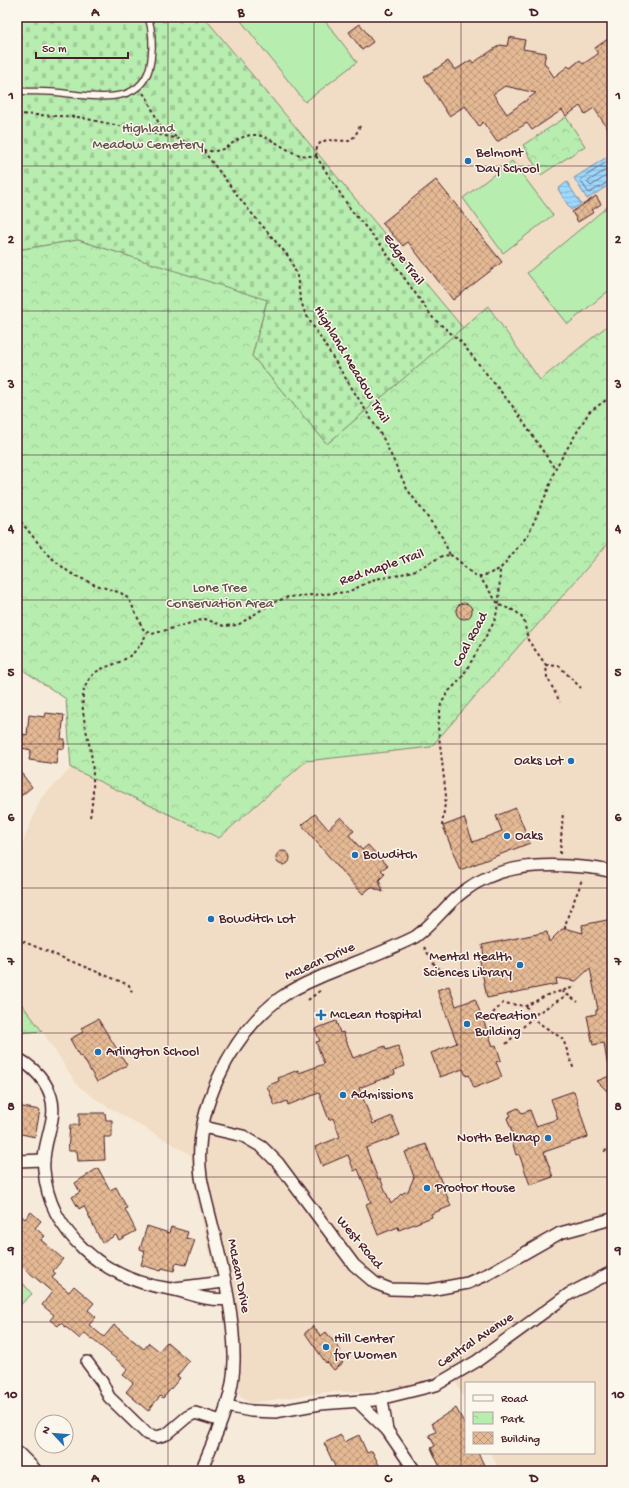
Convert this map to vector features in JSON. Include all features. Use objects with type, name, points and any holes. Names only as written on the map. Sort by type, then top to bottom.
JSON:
[{"type":"main road","points":[[17,1455],[32,1471]]},
{"type":"street","name":"McLean Drive","points":[[201,1471],[226,1406],[232,1383],[234,1363],[232,1330],[224,1282],[201,1176],[201,1151],[204,1127],[211,1097],[231,1052],[257,1019],[288,992],[306,982],[415,937],[473,884],[492,875],[523,866],[542,865],[594,867],[612,872]]},
{"type":"street","points":[[17,1058],[30,1066],[40,1075],[47,1087],[51,1100],[52,1119],[44,1160],[45,1178],[52,1203],[65,1226],[80,1246],[99,1263],[139,1283],[208,1299],[227,1299]]},
{"type":"street","name":"West Road","points":[[204,1127],[250,1138],[262,1147],[278,1163],[358,1268],[375,1283],[390,1289],[430,1290],[468,1283],[488,1274],[560,1233],[612,1219]]},
{"type":"street","points":[[17,1161],[44,1160]]},
{"type":"street","name":"Central Avenue","points":[[226,1406],[251,1411],[275,1412],[320,1404],[382,1399],[427,1388],[444,1382],[477,1361],[569,1294],[612,1272]]},
{"type":"street","points":[[167,1289],[224,1282]]},
{"type":"street","points":[[87,1362],[102,1382],[109,1397],[147,1434],[156,1437],[167,1434],[187,1417],[195,1413],[221,1421]]},
{"type":"street","points":[[382,1399],[387,1430]]},
{"type":"street","points":[[358,1402],[387,1430],[415,1471]]},
{"type":"lane","points":[[17,91],[62,93],[107,98],[124,96],[138,87],[150,66],[152,51],[152,28],[148,17]]},
{"type":"path","points":[[138,87],[147,98],[160,126],[179,139]]},
{"type":"path","name":"Highland Meadow Trail","points":[[17,114],[78,117],[179,139],[202,149],[248,209],[289,257],[297,275],[300,298],[305,313],[384,438],[407,489],[439,532],[450,555]]},
{"type":"path","points":[[202,149],[218,151],[243,137],[253,135],[264,137],[296,154],[316,156],[317,147],[321,142],[327,140],[349,141],[360,126]]},
{"type":"path","name":"Edge Trail","points":[[316,156],[351,210],[380,244],[433,318],[461,342],[510,402],[554,469]]},
{"type":"path","points":[[479,576],[500,569],[528,535],[548,490],[554,469],[590,412],[612,396]]},
{"type":"path","points":[[17,517],[48,555],[70,573],[93,584],[121,593],[129,599],[139,622],[147,633],[142,644],[134,653],[122,661],[102,667],[91,677],[84,688],[82,701],[91,755],[93,801],[90,817]]},
{"type":"path","points":[[450,555],[456,557],[475,575],[479,576],[499,605],[515,611],[520,615],[524,621],[528,640],[546,665],[547,677],[560,702]]},
{"type":"path","name":"Red Maple Trail","points":[[147,633],[160,633],[205,619],[231,627],[238,626],[272,603],[288,597],[348,592],[375,579],[395,576],[416,570],[442,556],[450,555]]},
{"type":"path","name":"Coal Road","points":[[442,826],[446,796],[438,727],[441,704],[448,692],[461,679],[480,650],[494,622],[499,605],[500,569]]},
{"type":"path","points":[[546,665],[559,666],[581,688]]},
{"type":"path","points":[[560,856],[563,812]]},
{"type":"path","points":[[565,929],[566,920],[578,894],[582,877]]},
{"type":"path","points":[[17,939],[129,985],[133,995]]},
{"type":"path","points":[[424,947],[436,967],[442,969]]},
{"type":"path","points":[[493,1014],[504,1003],[526,1006],[547,995],[575,987]]},
{"type":"path","points":[[308,1000],[321,990]]},
{"type":"path","points":[[562,991],[578,1002]]},
{"type":"path","points":[[506,1044],[532,1018],[567,995]]},
{"type":"path","points":[[526,1006],[532,1018],[546,1030],[563,1039],[574,1070]]},
{"type":"path","points":[[604,1151],[612,1149]]},
{"type":"shaded area","name":"Belmont Day School","points":[[204,17],[612,17],[612,322],[540,380],[489,306],[463,328]]},
{"type":"shaded area","name":"McLean Hospital","points":[[612,539],[612,1471],[500,1471],[492,1454],[595,1454],[595,1382],[465,1382],[465,1400],[449,1369],[418,1383],[394,1391],[328,1392],[251,1403],[242,1398],[239,1393],[241,1364],[238,1314],[230,1268],[214,1272],[195,1191],[191,1155],[103,1104],[78,1086],[42,1031],[17,998],[17,856],[41,798],[71,768],[219,838],[306,761],[431,747]]},
{"type":"green space","name":"Highland Meadow Cemetery","points":[[17,17],[204,17],[463,328],[327,444],[252,356],[267,301],[78,240],[17,250]]},
{"type":"green space","points":[[238,17],[322,17],[357,62],[305,102]]},
{"type":"green space","points":[[566,117],[585,146],[541,175],[523,145]]},
{"type":"green space","points":[[512,161],[553,215],[503,253],[463,198]]},
{"type":"green space","points":[[612,203],[612,288],[568,324],[527,273]]},
{"type":"green space","name":"Lone Tree Conservation Area","points":[[78,240],[267,300],[252,356],[327,444],[488,306],[540,380],[612,322],[612,539],[431,747],[306,761],[219,838],[71,768],[66,699],[17,666],[17,250]]},
{"type":"green space","points":[[17,998],[42,1031],[17,1033]]},
{"type":"green space","points":[[17,1276],[32,1294],[17,1308]]},
{"type":"water","points":[[610,155],[612,159],[612,183],[587,199],[574,178]]},
{"type":"water","points":[[567,182],[581,204],[571,210],[558,189]]},
{"type":"building","points":[[360,24],[373,42],[362,50],[349,32]]},
{"type":"building","points":[[612,36],[612,135],[594,108],[585,114],[580,106],[566,116],[562,110],[532,130],[527,123],[497,142],[483,122],[479,126],[465,106],[449,116],[424,77],[448,61],[455,70],[471,60],[473,63],[500,45],[507,46],[509,37],[525,40],[523,49],[546,53],[544,62],[554,77],[568,66],[570,68],[580,60],[583,64],[598,54],[595,48]],"holes":[[[505,86],[536,93],[507,114],[493,94]]]},
{"type":"building","points":[[436,180],[502,262],[453,300],[408,242],[403,246],[382,223]]},
{"type":"building","points":[[596,196],[601,204],[592,210],[594,212],[578,222],[572,212]]},
{"type":"building","points":[[464,603],[470,605],[472,611],[470,617],[464,619],[458,617],[456,611],[458,605]]},
{"type":"building","points":[[46,713],[64,715],[61,739],[65,739],[64,749],[58,748],[56,764],[29,760],[31,750],[22,748],[23,734],[27,735],[29,715],[45,717]]},
{"type":"building","points":[[19,770],[32,787],[17,799],[17,785]]},
{"type":"building","name":"Oaks","points":[[516,808],[530,843],[460,870],[443,826],[464,818],[473,842],[502,831],[496,816]]},
{"type":"building","name":"Bowditch","points":[[315,814],[328,829],[341,817],[354,831],[349,835],[362,850],[368,845],[387,866],[381,870],[385,874],[379,880],[383,892],[371,887],[363,894],[343,873],[302,825]]},
{"type":"building","points":[[283,851],[288,853],[290,858],[288,863],[283,865],[278,863],[276,858],[278,853]]},
{"type":"building","points":[[612,919],[612,1062],[607,1062],[604,1043],[593,1045],[587,1016],[596,1014],[596,1010],[598,1010],[590,968],[576,981],[556,978],[557,984],[487,998],[479,956],[484,955],[482,945],[547,932],[549,942],[562,929],[583,933],[582,925]]},
{"type":"building","name":"Recreation Building","points":[[449,986],[456,1006],[475,999],[493,1046],[496,1045],[501,1060],[496,1062],[502,1077],[474,1088],[469,1075],[466,1076],[463,1069],[440,1077],[431,1053],[457,1043],[437,990]]},
{"type":"building","name":"Arlington School","points":[[98,1019],[127,1065],[97,1082],[70,1039],[83,1032],[81,1028]]},
{"type":"building","name":"Admissions","points":[[336,1021],[340,1033],[343,1032],[353,1058],[385,1046],[386,1050],[398,1046],[405,1066],[394,1070],[395,1074],[359,1088],[373,1124],[392,1116],[400,1135],[366,1148],[378,1179],[380,1178],[391,1204],[401,1194],[408,1191],[414,1177],[405,1152],[426,1144],[451,1206],[431,1214],[432,1217],[399,1230],[398,1227],[378,1235],[366,1204],[371,1202],[358,1169],[354,1171],[348,1155],[322,1166],[315,1147],[340,1137],[333,1118],[329,1120],[319,1093],[288,1105],[287,1101],[275,1106],[267,1086],[279,1081],[278,1078],[298,1070],[299,1073],[324,1064],[316,1042],[320,1041],[315,1029]]},
{"type":"building","points":[[612,1075],[612,1096],[597,1081]]},
{"type":"building","name":"North Belknap","points":[[574,1091],[588,1137],[544,1152],[553,1177],[530,1185],[519,1154],[516,1155],[512,1141],[515,1140],[507,1118],[511,1116],[509,1112],[518,1108],[522,1113],[530,1110],[536,1126],[558,1119],[551,1099]]},
{"type":"building","points":[[17,1106],[40,1110],[35,1137],[17,1133]]},
{"type":"building","points":[[79,1113],[105,1113],[106,1120],[112,1120],[112,1137],[104,1137],[105,1160],[78,1161],[77,1151],[68,1151],[70,1125],[79,1125]]},
{"type":"building","points":[[98,1168],[110,1190],[116,1187],[127,1208],[125,1209],[136,1231],[119,1240],[116,1235],[102,1243],[84,1206],[79,1209],[72,1197],[80,1192],[75,1183]]},
{"type":"building","points":[[17,1212],[25,1219],[31,1212],[41,1221],[35,1228],[45,1236],[41,1240],[63,1259],[53,1271],[56,1274],[52,1278],[69,1292],[74,1286],[94,1303],[88,1310],[96,1317],[89,1325],[104,1337],[114,1325],[144,1349],[149,1343],[159,1351],[167,1342],[189,1361],[177,1376],[180,1378],[163,1398],[160,1396],[148,1411],[126,1392],[133,1383],[123,1375],[128,1369],[85,1333],[80,1339],[61,1323],[58,1326],[50,1320],[54,1315],[42,1305],[52,1292],[17,1262]]},
{"type":"building","points":[[147,1226],[169,1233],[171,1227],[188,1232],[186,1238],[195,1240],[186,1265],[176,1263],[174,1271],[162,1268],[161,1271],[141,1265],[145,1251],[140,1249]]},
{"type":"building","name":"Hill Center for Women","points":[[313,1326],[321,1336],[326,1332],[341,1351],[336,1355],[343,1363],[334,1370],[327,1362],[326,1363],[305,1333]]},
{"type":"building","points":[[456,1408],[465,1424],[465,1454],[478,1454],[487,1471],[442,1471],[431,1448],[435,1446],[429,1435],[436,1432],[432,1423]]},
{"type":"building","points":[[341,1435],[344,1442],[359,1435],[367,1453],[372,1451],[382,1471],[337,1471],[324,1443]]},
{"type":"place","name":"Belmont Day School","points":[[468,161]]},
{"type":"place","name":"Oaks Lot","points":[[571,761]]},
{"type":"place","name":"Oaks","points":[[507,836]]},
{"type":"place","name":"Bowditch","points":[[355,855]]},
{"type":"place","name":"Bowditch Lot","points":[[211,919]]},
{"type":"place","name":"Mental Health Sciences Library","points":[[520,965]]},
{"type":"place","name":"McLean Hospital","points":[[321,1015]]},
{"type":"place","name":"Recreation Building","points":[[467,1024]]},
{"type":"place","name":"Arlington School","points":[[98,1052]]},
{"type":"place","name":"Admissions","points":[[343,1095]]},
{"type":"place","name":"North Belknap","points":[[548,1138]]},
{"type":"place","name":"Proctor House","points":[[427,1188]]},
{"type":"place","name":"Hill Center for Women","points":[[326,1347]]}]
